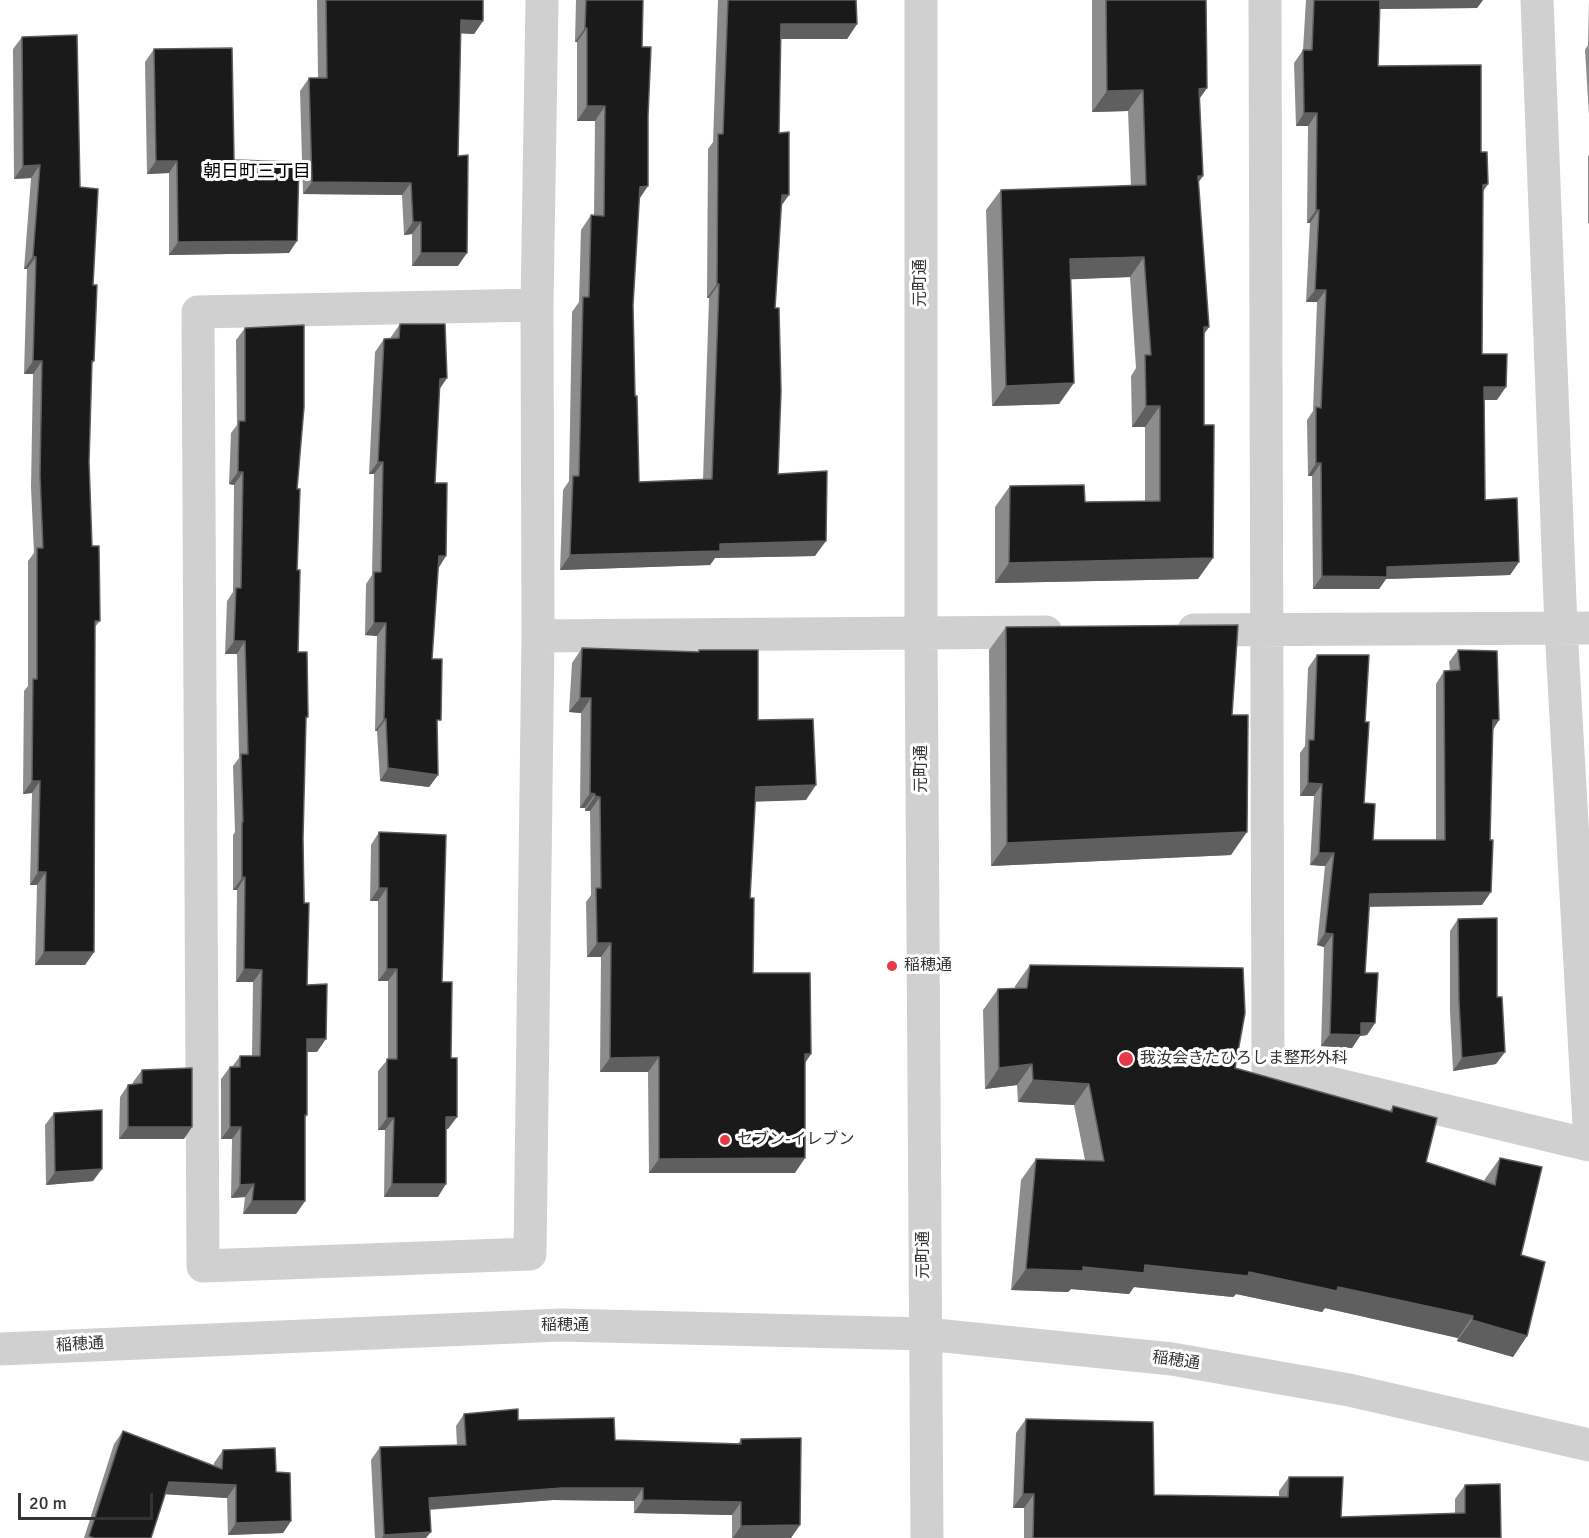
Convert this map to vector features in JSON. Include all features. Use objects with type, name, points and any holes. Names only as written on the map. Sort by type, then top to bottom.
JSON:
[{"type":"street","points":[[537,305],[198,312],[203,1266],[530,1254],[538,636],[537,305],[542,0]]},
{"type":"street","name":"元町通","points":[[921,0],[921,633],[927,1538]]},
{"type":"street","points":[[1265,0],[1268,1068],[1589,1145]]},
{"type":"street","points":[[1537,0],[1575,628],[1589,1124]]},
{"type":"street","points":[[1160,630],[1575,628]]},
{"type":"street","points":[[538,636],[1076,631]]},
{"type":"street","name":"稲穂通","points":[[0,1349],[561,1325],[925,1334],[1172,1359],[1349,1390],[1589,1445]]},
{"type":"building","points":[[326,0],[483,0],[483,21],[461,20],[458,156],[468,155],[467,253],[421,253],[421,222],[413,222],[411,183],[312,182],[309,78],[327,78]]},
{"type":"building","points":[[586,0],[643,0],[642,47],[651,47],[648,186],[640,187],[633,305],[639,482],[712,479],[719,284],[717,284],[718,134],[723,134],[728,0],[856,0],[857,24],[781,24],[779,133],[789,132],[789,195],[782,195],[775,308],[779,308],[781,391],[778,474],[827,471],[826,541],[720,544],[720,551],[570,555],[573,476],[579,476],[583,297],[589,297],[591,215],[604,216],[605,106],[587,106]]},
{"type":"building","points":[[1106,0],[1206,0],[1207,88],[1199,89],[1203,176],[1198,176],[1209,327],[1204,327],[1204,425],[1214,425],[1213,558],[1009,563],[1010,486],[1084,485],[1085,502],[1160,501],[1160,406],[1146,406],[1145,355],[1151,355],[1144,257],[1070,259],[1074,383],[1006,386],[1001,190],[1146,185],[1143,90],[1107,91]]},
{"type":"building","points":[[1314,0],[1380,0],[1378,66],[1481,65],[1481,152],[1487,152],[1488,184],[1483,185],[1482,354],[1507,354],[1506,387],[1484,387],[1485,500],[1517,498],[1519,562],[1387,567],[1387,577],[1322,576],[1321,463],[1316,463],[1316,407],[1321,408],[1326,290],[1315,290],[1319,210],[1316,210],[1317,113],[1304,113],[1303,50],[1312,50]]},
{"type":"building","points":[[77,35],[80,187],[98,189],[93,285],[97,285],[89,462],[92,546],[99,546],[100,621],[95,621],[94,952],[44,952],[46,872],[38,872],[40,781],[32,781],[33,679],[37,679],[37,548],[43,548],[40,475],[42,361],[33,361],[36,257],[33,256],[40,165],[23,166],[22,37]]},
{"type":"building","points":[[232,48],[234,160],[299,162],[297,241],[178,242],[177,161],[156,161],[154,49]]},
{"type":"building","points":[[400,324],[445,324],[447,378],[440,379],[435,483],[447,483],[446,556],[439,556],[432,659],[442,659],[441,720],[437,720],[438,775],[388,768],[386,719],[384,719],[386,623],[374,623],[374,572],[381,572],[383,462],[378,462],[384,339],[399,338]]},
{"type":"building","points":[[304,325],[304,407],[297,489],[300,489],[297,570],[300,570],[298,652],[307,652],[304,903],[309,903],[307,985],[327,984],[326,1039],[307,1039],[305,1201],[252,1201],[254,1184],[240,1185],[241,1127],[230,1127],[230,1067],[240,1067],[240,1056],[260,1056],[262,970],[244,969],[245,877],[242,878],[241,754],[248,754],[245,641],[234,641],[236,588],[241,588],[243,472],[238,472],[239,421],[245,421],[245,328]]},
{"type":"building","points":[[1238,625],[1232,715],[1248,715],[1247,832],[1007,843],[1006,627]]},
{"type":"building","points":[[582,648],[699,652],[699,650],[758,650],[758,720],[813,719],[816,785],[756,787],[750,898],[754,898],[753,973],[810,973],[811,1054],[805,1054],[805,1158],[659,1159],[659,1057],[610,1058],[611,943],[597,943],[596,888],[601,888],[600,797],[590,793],[591,698],[580,698]]},
{"type":"building","points":[[1458,650],[1497,651],[1499,720],[1493,720],[1491,892],[1370,894],[1365,973],[1378,973],[1375,1023],[1361,1023],[1361,1035],[1330,1034],[1333,934],[1325,933],[1334,853],[1319,853],[1322,784],[1308,783],[1309,740],[1314,740],[1317,655],[1369,655],[1365,722],[1369,722],[1364,803],[1375,804],[1373,840],[1445,840],[1444,671],[1460,670]]},
{"type":"building","points":[[379,832],[446,835],[442,982],[452,982],[451,1058],[457,1058],[457,1117],[446,1117],[446,1184],[392,1184],[394,1118],[387,1118],[387,1059],[397,1059],[397,969],[387,969],[387,888],[379,888]]},
{"type":"building","points":[[1497,918],[1497,997],[1502,997],[1505,1052],[1462,1058],[1458,919]]},
{"type":"building","points":[[1030,965],[1243,968],[1245,1013],[1235,1068],[1392,1112],[1393,1106],[1437,1118],[1426,1162],[1495,1185],[1500,1158],[1542,1167],[1521,1255],[1545,1262],[1527,1336],[1472,1320],[1473,1316],[1338,1287],[1337,1291],[1249,1272],[1248,1276],[1145,1265],[1144,1273],[1083,1267],[1083,1271],[1026,1269],[1036,1159],[1104,1161],[1089,1084],[1033,1080],[1032,1064],[999,1068],[998,989],[1027,988]]},
{"type":"building","points":[[192,1068],[192,1127],[128,1127],[128,1085],[142,1083],[142,1070]]},
{"type":"building","points":[[102,1110],[102,1169],[55,1172],[54,1113]]},
{"type":"building","points":[[518,1409],[518,1420],[614,1418],[615,1440],[741,1444],[741,1439],[801,1438],[800,1525],[741,1526],[741,1502],[643,1500],[643,1488],[562,1488],[429,1498],[431,1532],[384,1535],[380,1447],[466,1445],[464,1414]]},
{"type":"building","points":[[1026,1419],[1153,1422],[1154,1495],[1288,1497],[1289,1477],[1343,1477],[1341,1517],[1465,1513],[1465,1485],[1500,1484],[1501,1538],[1033,1538],[1034,1494],[1023,1494]]},
{"type":"building","points":[[123,1431],[222,1469],[223,1450],[275,1448],[276,1472],[290,1473],[291,1521],[236,1523],[236,1485],[169,1482],[151,1538],[94,1538],[89,1536]]},
{"type":"place","name":"稲穂通","points":[[892,966]]},
{"type":"place","name":"我汝会きたひろしま整形外科","points":[[1126,1059]]},
{"type":"place","name":"セブン-イレブン","points":[[725,1140]]},
{"type":"district","name":"朝日町三丁目","points":[[257,172]]}]
